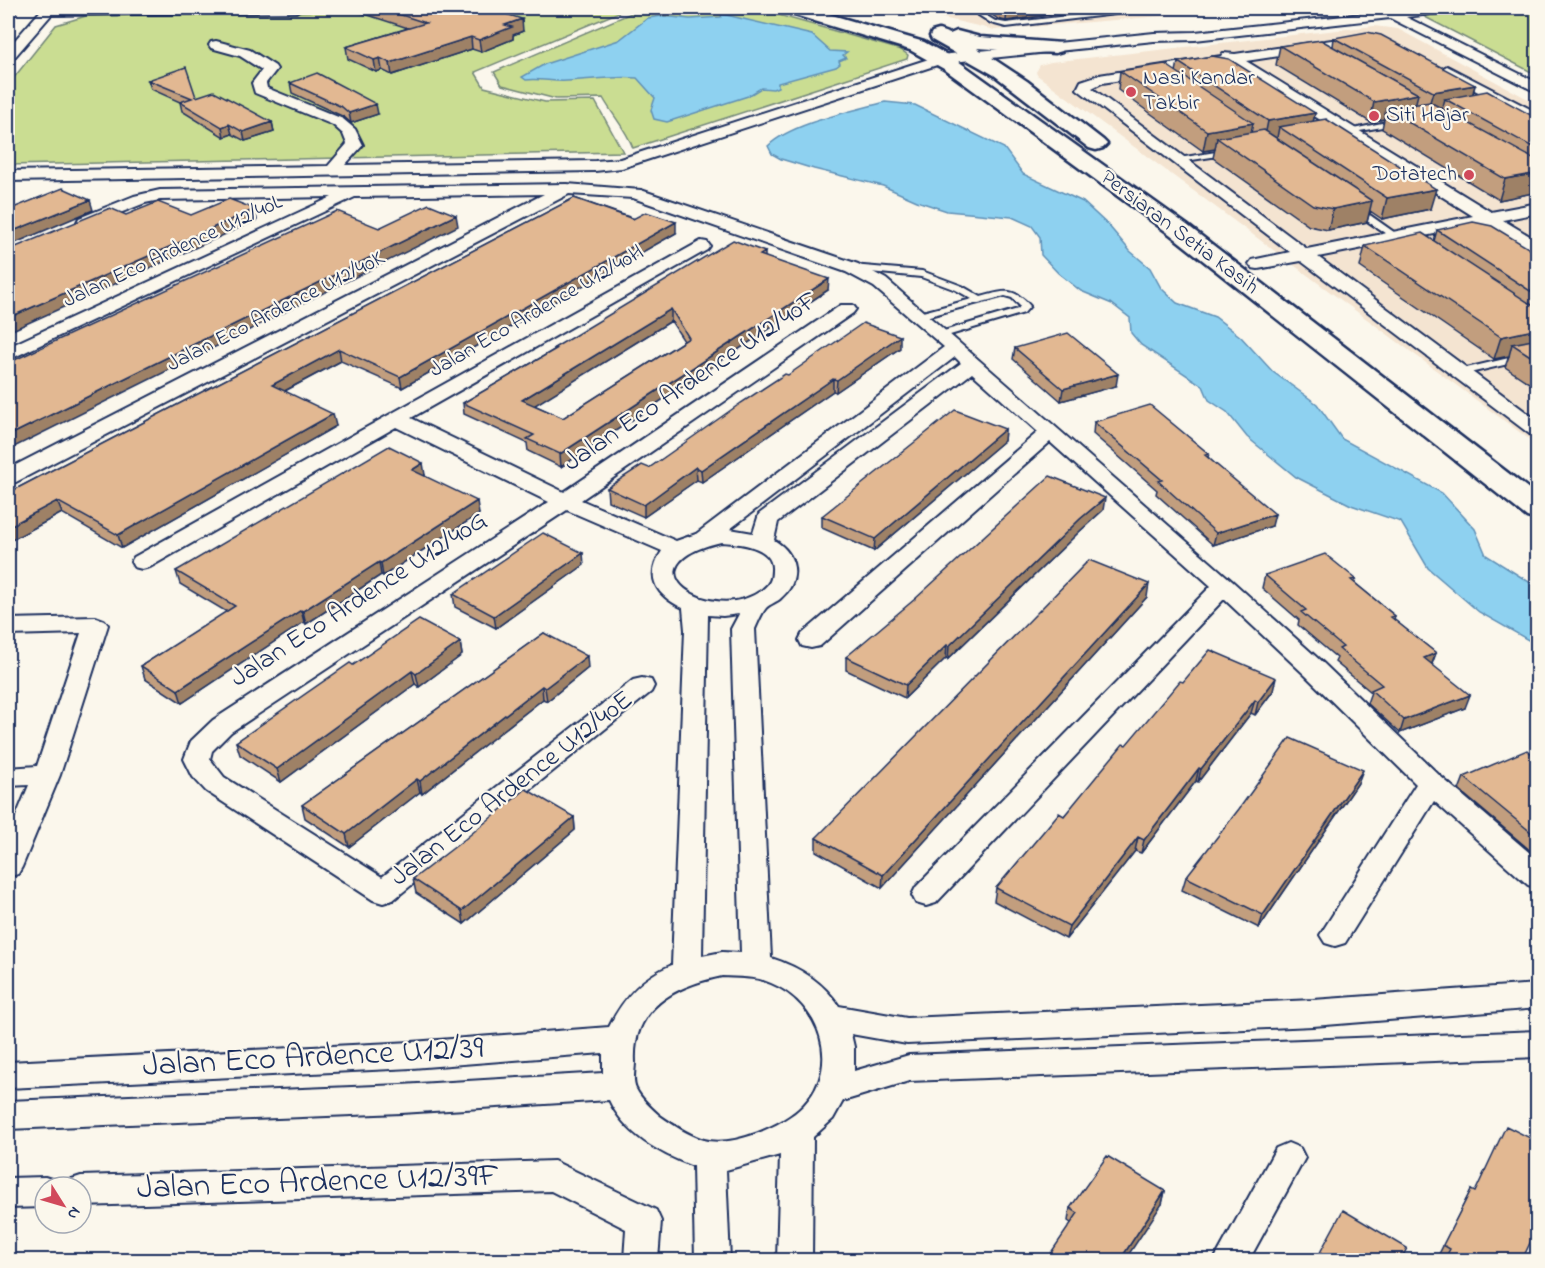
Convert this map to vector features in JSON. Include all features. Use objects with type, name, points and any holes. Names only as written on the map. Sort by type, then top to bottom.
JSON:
[{"type":"street","points":[[8,12],[11,8]]},
{"type":"street","points":[[8,56],[48,9],[296,8]]},
{"type":"street","name":"Persiaran Setia Kasih","points":[[791,8],[964,61],[1017,83],[1258,264],[1538,483]]},
{"type":"street","name":"Persiaran Setia Kasih","points":[[834,8],[926,31],[960,45],[964,61],[1076,155],[1179,230],[1538,511]]},
{"type":"street","points":[[8,176],[595,166],[622,163],[921,67],[1053,51],[1163,43],[1195,36],[1448,8]]},
{"type":"street","points":[[1392,14],[1537,89]]},
{"type":"street","points":[[926,31],[941,32],[980,43],[1053,51]]},
{"type":"street","points":[[1195,36],[1343,132],[1538,249]]},
{"type":"street","points":[[1378,38],[1311,50],[1232,59],[1156,74],[1099,79],[1086,84],[1085,92],[1306,254],[1538,431]]},
{"type":"street","points":[[216,45],[246,52],[270,69],[259,83],[260,90],[338,122],[350,132],[356,145],[333,170]]},
{"type":"street","points":[[1017,83],[1023,67],[1053,51]]},
{"type":"street","points":[[1439,66],[1501,103],[1538,119]]},
{"type":"street","points":[[74,227],[150,196],[567,189],[635,193],[852,268],[880,283],[1224,586],[1314,669],[1431,783],[1538,877]]},
{"type":"street","name":"Jalan Eco Ardence U12/40K","points":[[8,477],[567,189]]},
{"type":"street","name":"Jalan Eco Ardence U12/40L","points":[[8,354],[358,192]]},
{"type":"street","points":[[1258,264],[1538,208]]},
{"type":"street","name":"Jalan Eco Ardence U12/40H","points":[[142,562],[701,246]]},
{"type":"street","name":"Jalan Eco Ardence U12/40F","points":[[565,501],[847,309]]},
{"type":"street","points":[[705,537],[736,535],[763,543],[781,559],[784,568],[783,578],[770,596],[757,603],[726,610],[695,606],[681,600],[664,584],[662,574],[664,564],[676,549],[705,537],[956,349]]},
{"type":"street","points":[[763,543],[767,519],[956,349]]},
{"type":"street","points":[[397,419],[565,501],[676,549]]},
{"type":"street","points":[[812,640],[1050,432]]},
{"type":"street","name":"Jalan Eco Ardence U12/40G","points":[[382,892],[215,784],[202,770],[197,759],[200,747],[222,726],[565,501]]},
{"type":"street","points":[[926,895],[1224,586]]},
{"type":"street","points":[[756,966],[743,630],[757,603]]},
{"type":"street","points":[[687,971],[697,630],[695,606]]},
{"type":"street","points":[[8,627],[96,625],[47,775],[8,867]]},
{"type":"street","name":"Jalan Eco Ardence U12/40E","points":[[382,892],[642,686]]},
{"type":"street","points":[[8,777],[47,775]]},
{"type":"street","points":[[1335,935],[1431,783]]},
{"type":"street","points":[[722,964],[756,966],[787,976],[813,994],[832,1018],[840,1047],[838,1075],[834,1090],[823,1107],[797,1132],[763,1147],[709,1156],[672,1141],[645,1124],[627,1101],[619,1086],[619,1039],[633,1010],[657,987],[687,971],[722,964]]},
{"type":"street","points":[[832,1018],[907,1031],[1313,1013],[1538,996]]},
{"type":"street","name":"Jalan Eco Ardence U12/39","points":[[8,1075],[412,1055],[619,1039]]},
{"type":"street","points":[[834,1090],[909,1068],[1538,1044]]},
{"type":"street","name":"Jalan Eco Ardence U12/39","points":[[8,1115],[400,1099],[619,1086]]},
{"type":"street","points":[[795,1260],[797,1132]]},
{"type":"street","points":[[709,1156],[712,1260]]},
{"type":"street","points":[[1231,1260],[1288,1158]]},
{"type":"street","name":"Jalan Eco Ardence U12/39F","points":[[93,1191],[554,1176],[644,1221],[641,1260]]},
{"type":"street","points":[[8,1193],[33,1192]]},
{"type":"lane","points":[[980,14],[993,22],[1006,25],[1149,8]]},
{"type":"lane","points":[[1343,132],[1403,121]]},
{"type":"lane","points":[[1179,160],[1241,150]]},
{"type":"lane","points":[[1348,204],[1415,249]]},
{"type":"lane","points":[[852,268],[922,274],[959,288],[980,300]]},
{"type":"lane","points":[[918,316],[1005,293],[1015,296],[1025,306],[1021,311],[956,349]]},
{"type":"lane","points":[[1461,372],[1538,354]]},
{"type":"shaded area","points":[[900,8],[1259,8],[995,30]]},
{"type":"shaded area","points":[[1374,26],[1398,29],[1537,104],[1537,445],[1037,75],[1036,72],[1040,65],[1051,62]]},
{"type":"green space","points":[[342,8],[629,8],[475,72],[484,87],[545,102],[595,101],[623,152],[8,165],[8,85],[56,25],[86,16],[332,11]]},
{"type":"green space","points":[[643,8],[754,8],[901,50],[908,55],[907,59],[633,148],[603,98],[556,99],[502,85],[494,72]]},
{"type":"green space","points":[[1505,8],[1537,8],[1537,75],[1423,16]]},
{"type":"water","points":[[722,14],[812,35],[830,51],[847,52],[843,55],[846,58],[839,61],[840,64],[836,67],[778,83],[778,87],[773,89],[761,88],[748,96],[667,122],[654,119],[651,110],[655,98],[637,78],[562,81],[526,80],[522,77],[545,64],[619,40],[648,18],[662,16],[690,19],[721,17]]},
{"type":"water","points":[[885,102],[915,105],[1004,148],[1023,174],[1083,202],[1109,226],[1130,251],[1150,268],[1161,288],[1177,303],[1215,317],[1241,337],[1273,372],[1317,404],[1342,439],[1442,493],[1475,529],[1486,555],[1537,587],[1537,645],[1479,612],[1428,568],[1401,522],[1351,505],[1296,477],[1247,437],[1227,412],[1209,400],[1203,386],[1141,345],[1131,333],[1130,318],[1112,304],[1081,291],[1058,273],[1041,255],[1040,237],[1032,226],[1012,217],[947,211],[883,186],[781,159],[772,154],[768,146],[778,138],[807,124]]},
{"type":"building","points":[[380,8],[486,8],[522,19],[505,25],[512,27],[479,40],[471,37],[390,63],[380,58],[374,60],[346,47],[426,23]]},
{"type":"building","points":[[1367,32],[1381,35],[1475,85],[1433,92],[1334,38]]},
{"type":"building","points":[[1321,40],[1418,94],[1374,102],[1280,46]]},
{"type":"building","points":[[1212,56],[1229,59],[1315,113],[1268,121],[1178,62]]},
{"type":"building","points":[[1165,64],[1253,123],[1207,131],[1120,71]]},
{"type":"building","points":[[186,67],[196,97],[214,91],[272,122],[243,132],[229,124],[222,127],[180,102],[192,98],[148,80]]},
{"type":"building","points":[[317,73],[376,104],[349,113],[342,107],[290,83]]},
{"type":"building","points":[[1487,91],[1538,119],[1538,150],[1445,99]]},
{"type":"building","points":[[1430,102],[1538,161],[1538,173],[1505,179],[1386,109]]},
{"type":"building","points":[[1326,119],[1436,189],[1387,198],[1279,127]]},
{"type":"building","points":[[1264,130],[1372,201],[1333,209],[1313,205],[1217,138]]},
{"type":"building","points":[[63,188],[90,200],[8,233],[8,210]]},
{"type":"building","points":[[574,198],[633,219],[646,212],[676,222],[400,377],[339,349],[272,385],[333,414],[118,535],[57,501],[8,527],[8,493]]},
{"type":"building","points":[[229,199],[255,209],[8,318],[8,249],[110,208],[126,215],[158,202],[191,215]]},
{"type":"building","points":[[429,204],[456,215],[8,436],[8,363],[337,211],[379,228]]},
{"type":"building","points":[[1473,222],[1492,226],[1538,254],[1538,296],[1437,230]]},
{"type":"building","points":[[1422,233],[1538,309],[1538,329],[1501,337],[1365,246]]},
{"type":"building","points":[[733,240],[765,252],[760,255],[829,279],[560,454],[527,439],[534,435],[463,403],[556,349],[554,348]],"holes":[[[671,309],[689,338],[563,418],[522,400]]]},
{"type":"building","points":[[863,323],[900,336],[701,470],[696,467],[644,505],[607,488],[642,465],[649,468],[741,403],[785,374],[788,375]]},
{"type":"building","points":[[1068,333],[1118,374],[1063,389],[1015,348]]},
{"type":"building","points":[[1538,339],[1538,361],[1512,344]]},
{"type":"building","points":[[1150,405],[1209,454],[1205,455],[1275,514],[1216,533],[1158,481],[1162,480],[1094,422]]},
{"type":"building","points":[[955,410],[1005,429],[875,539],[822,516]]},
{"type":"building","points":[[389,446],[423,463],[412,470],[477,501],[381,563],[379,562],[303,611],[301,610],[178,690],[141,666],[235,606],[176,571]]},
{"type":"building","points":[[1050,476],[1105,498],[1080,519],[906,685],[846,657],[915,599]]},
{"type":"building","points":[[543,533],[583,553],[494,616],[453,594]]},
{"type":"building","points":[[1325,554],[1356,579],[1351,580],[1395,616],[1391,617],[1436,653],[1424,658],[1470,695],[1404,720],[1371,690],[1382,685],[1339,649],[1343,647],[1301,612],[1306,610],[1265,575]]},
{"type":"building","points":[[1089,560],[1149,584],[883,875],[816,838]]},
{"type":"building","points":[[419,620],[460,642],[416,674],[412,671],[277,769],[236,742],[350,663],[353,665]]},
{"type":"building","points":[[544,633],[587,656],[545,688],[542,686],[420,781],[417,779],[346,834],[302,805]]},
{"type":"building","points":[[1210,650],[1276,678],[1258,702],[1255,700],[1201,769],[1199,768],[1144,840],[1138,837],[1069,926],[996,888],[1059,813],[1064,816],[1123,744],[1126,745],[1180,681],[1183,682]]},
{"type":"building","points":[[1290,738],[1363,770],[1263,915],[1186,877]]},
{"type":"building","points":[[1527,750],[1538,759],[1538,838],[1464,777]]},
{"type":"building","points":[[526,789],[574,817],[462,911],[413,879],[465,839]]},
{"type":"building","points":[[1506,1126],[1538,1142],[1538,1226],[1522,1260],[1444,1260],[1450,1249],[1443,1245],[1471,1190],[1475,1192]]},
{"type":"building","points":[[1107,1156],[1165,1191],[1120,1260],[1046,1260],[1078,1213],[1070,1208]]},
{"type":"building","points":[[1343,1210],[1407,1248],[1401,1260],[1316,1260]]},
{"type":"place","name":"Nasi Kandar Takbir","points":[[1131,92]]},
{"type":"place","name":"Siti Hajar","points":[[1374,116]]},
{"type":"place","name":"Dotatech","points":[[1469,175]]}]
